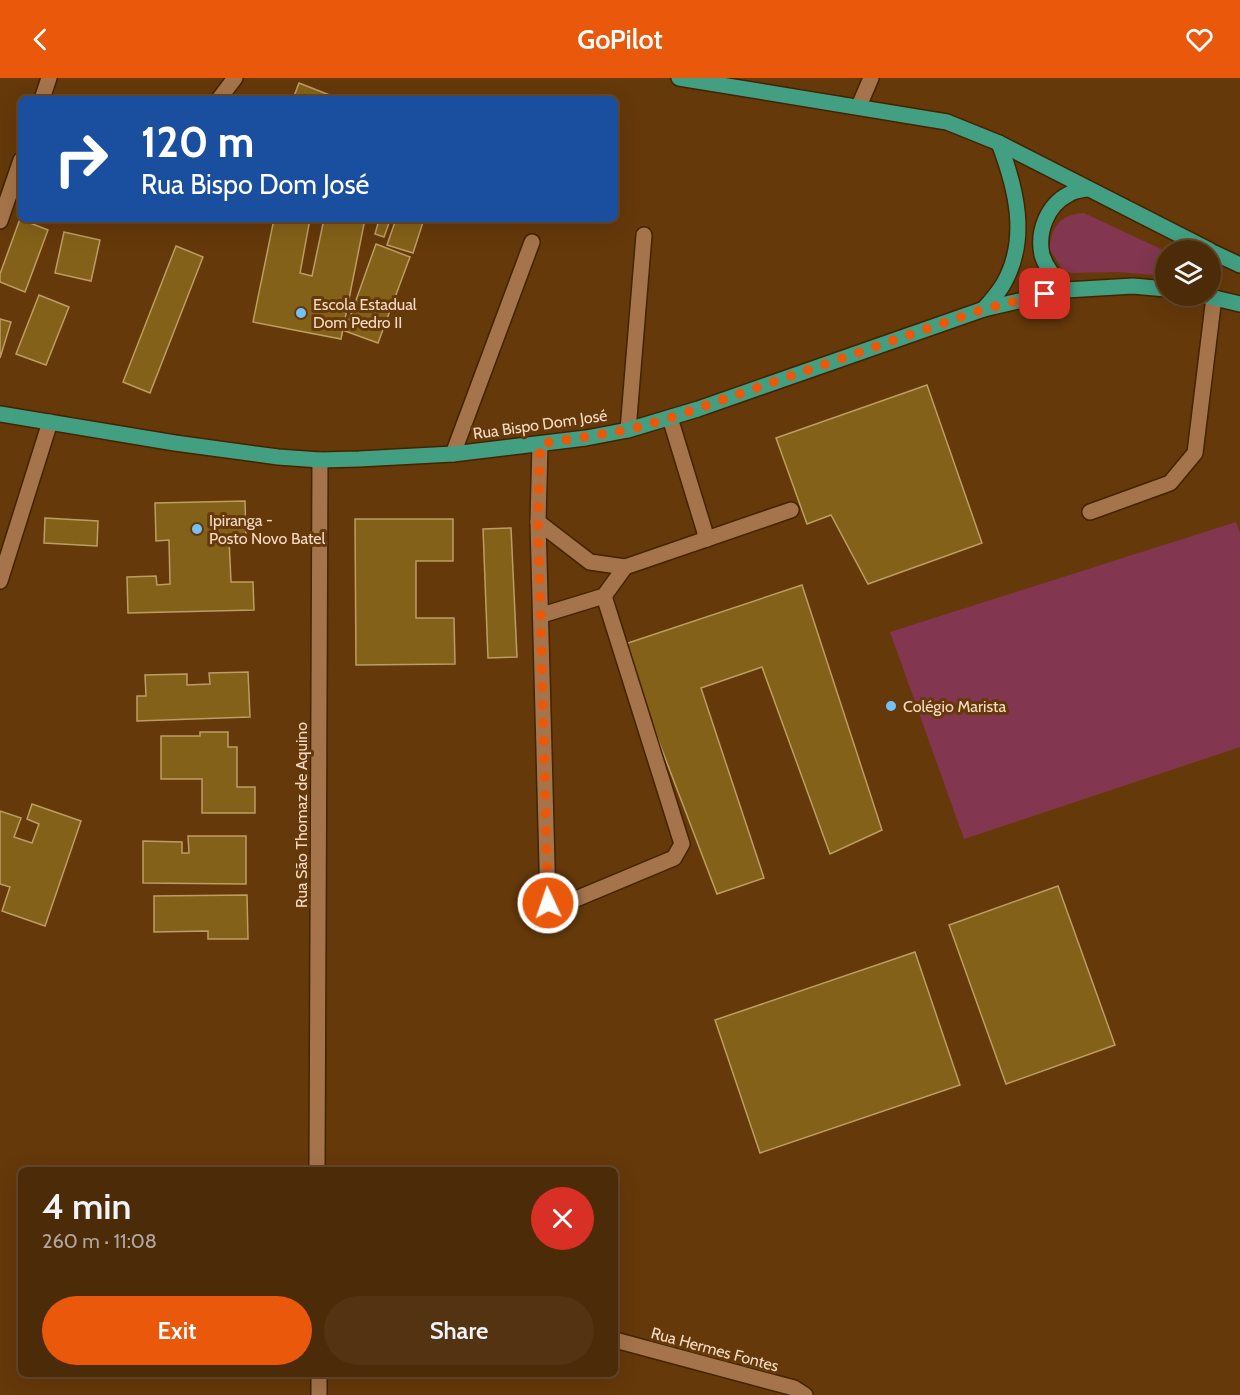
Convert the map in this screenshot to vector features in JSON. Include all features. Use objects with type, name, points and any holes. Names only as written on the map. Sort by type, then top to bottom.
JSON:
[{"type":"main road","points":[[679,78],[947,122],[999,143],[1188,240]]},
{"type":"main road","points":[[984,309],[1003,285],[1013,264],[1018,238],[1017,203],[1011,175],[999,143]]},
{"type":"main road","points":[[1066,290],[1052,275],[1042,256],[1041,239],[1045,221],[1054,205],[1069,194],[1087,189]]},
{"type":"main road","points":[[1221,256],[1240,265]]},
{"type":"main road","name":"Rua Bispo Dom José","points":[[0,414],[228,451],[320,460],[453,454],[540,444],[628,430],[670,418],[984,309],[1066,290],[1133,286],[1155,288]]},
{"type":"main road","points":[[1221,299],[1240,304]]},
{"type":"street","points":[[43,96],[49,78]]},
{"type":"street","points":[[221,96],[236,78]]},
{"type":"street","points":[[859,106],[871,78]]},
{"type":"street","points":[[0,220],[18,169]]},
{"type":"street","points":[[628,430],[644,235]]},
{"type":"street","points":[[453,454],[532,242]]},
{"type":"street","points":[[1090,512],[1170,483],[1195,453],[1209,306]]},
{"type":"street","points":[[670,418],[707,539]]},
{"type":"street","points":[[0,581],[50,422]]},
{"type":"street","points":[[540,444],[538,522],[548,903],[564,904],[675,858],[682,844],[604,596]]},
{"type":"street","name":"Rua São Thomaz de Aquino","points":[[317,1167],[320,460]]},
{"type":"street","points":[[538,522],[590,562],[625,567],[791,510]]},
{"type":"street","points":[[542,615],[604,596],[625,567]]},
{"type":"street","name":"Rua Hermes Fontes","points":[[618,1341],[797,1393]]},
{"type":"street","points":[[319,1377],[319,1395]]},
{"type":"shaded area","points":[[1084,213],[1155,246],[1155,275],[1118,272],[1071,273],[1063,270],[1050,250],[1052,235],[1058,223],[1076,214]]},
{"type":"shaded area","points":[[1236,522],[1240,533],[1240,747],[964,839],[890,632]]},
{"type":"building","points":[[299,83],[332,96],[294,96]]},
{"type":"building","points":[[19,222],[28,222],[48,230],[25,292],[0,282],[0,274]]},
{"type":"building","points":[[273,222],[309,222],[300,273],[312,276],[323,222],[364,222],[341,339],[253,322]]},
{"type":"building","points":[[378,222],[389,223],[384,237],[375,234]]},
{"type":"building","points":[[395,222],[423,222],[413,253],[387,245]]},
{"type":"building","points":[[64,232],[100,240],[91,281],[55,273]]},
{"type":"building","points":[[376,244],[410,257],[378,343],[345,331]]},
{"type":"building","points":[[176,246],[203,257],[150,393],[123,382]]},
{"type":"building","points":[[39,295],[69,307],[46,365],[16,354]]},
{"type":"building","points":[[0,319],[11,322],[0,358]]},
{"type":"building","points":[[927,385],[982,543],[868,584],[831,515],[807,524],[776,438]]},
{"type":"building","points":[[245,501],[246,538],[229,538],[231,582],[253,582],[254,610],[128,613],[127,577],[156,576],[157,585],[170,584],[169,540],[156,541],[155,503]]},
{"type":"building","points":[[45,518],[98,521],[97,546],[44,543]]},
{"type":"building","points":[[355,519],[453,519],[453,561],[416,561],[416,618],[454,618],[455,664],[356,665]]},
{"type":"building","points":[[511,528],[517,657],[488,658],[483,529]]},
{"type":"building","points":[[802,585],[882,830],[830,854],[762,667],[701,688],[764,878],[717,894],[622,645]]},
{"type":"building","points":[[248,672],[250,717],[137,721],[137,696],[146,696],[145,675],[187,674],[187,685],[210,684],[209,673]]},
{"type":"building","points":[[200,732],[228,732],[228,747],[237,747],[237,787],[255,787],[255,813],[202,813],[202,779],[161,779],[161,736],[200,736]]},
{"type":"building","points":[[32,804],[81,821],[45,926],[2,911],[10,887],[0,884],[0,811],[21,818],[14,837],[32,843],[39,824],[27,819]]},
{"type":"building","points":[[188,836],[246,836],[246,884],[143,883],[143,841],[182,842],[182,853],[189,853]]},
{"type":"building","points":[[1058,886],[1115,1045],[1006,1084],[949,925]]},
{"type":"building","points":[[247,895],[248,939],[208,939],[208,931],[154,932],[154,896]]},
{"type":"building","points":[[915,952],[960,1085],[760,1153],[715,1020]]},
{"type":"place","name":"Escola Estadual Dom Pedro II","points":[[301,313]]},
{"type":"place","name":"Ipiranga - Posto Novo Batel","points":[[197,529]]},
{"type":"place","name":"Colégio Marista","points":[[891,706]]},
{"type":"route","points":[[548,903],[538,522],[540,444],[628,430],[670,418],[984,309],[1045,294]]}]
